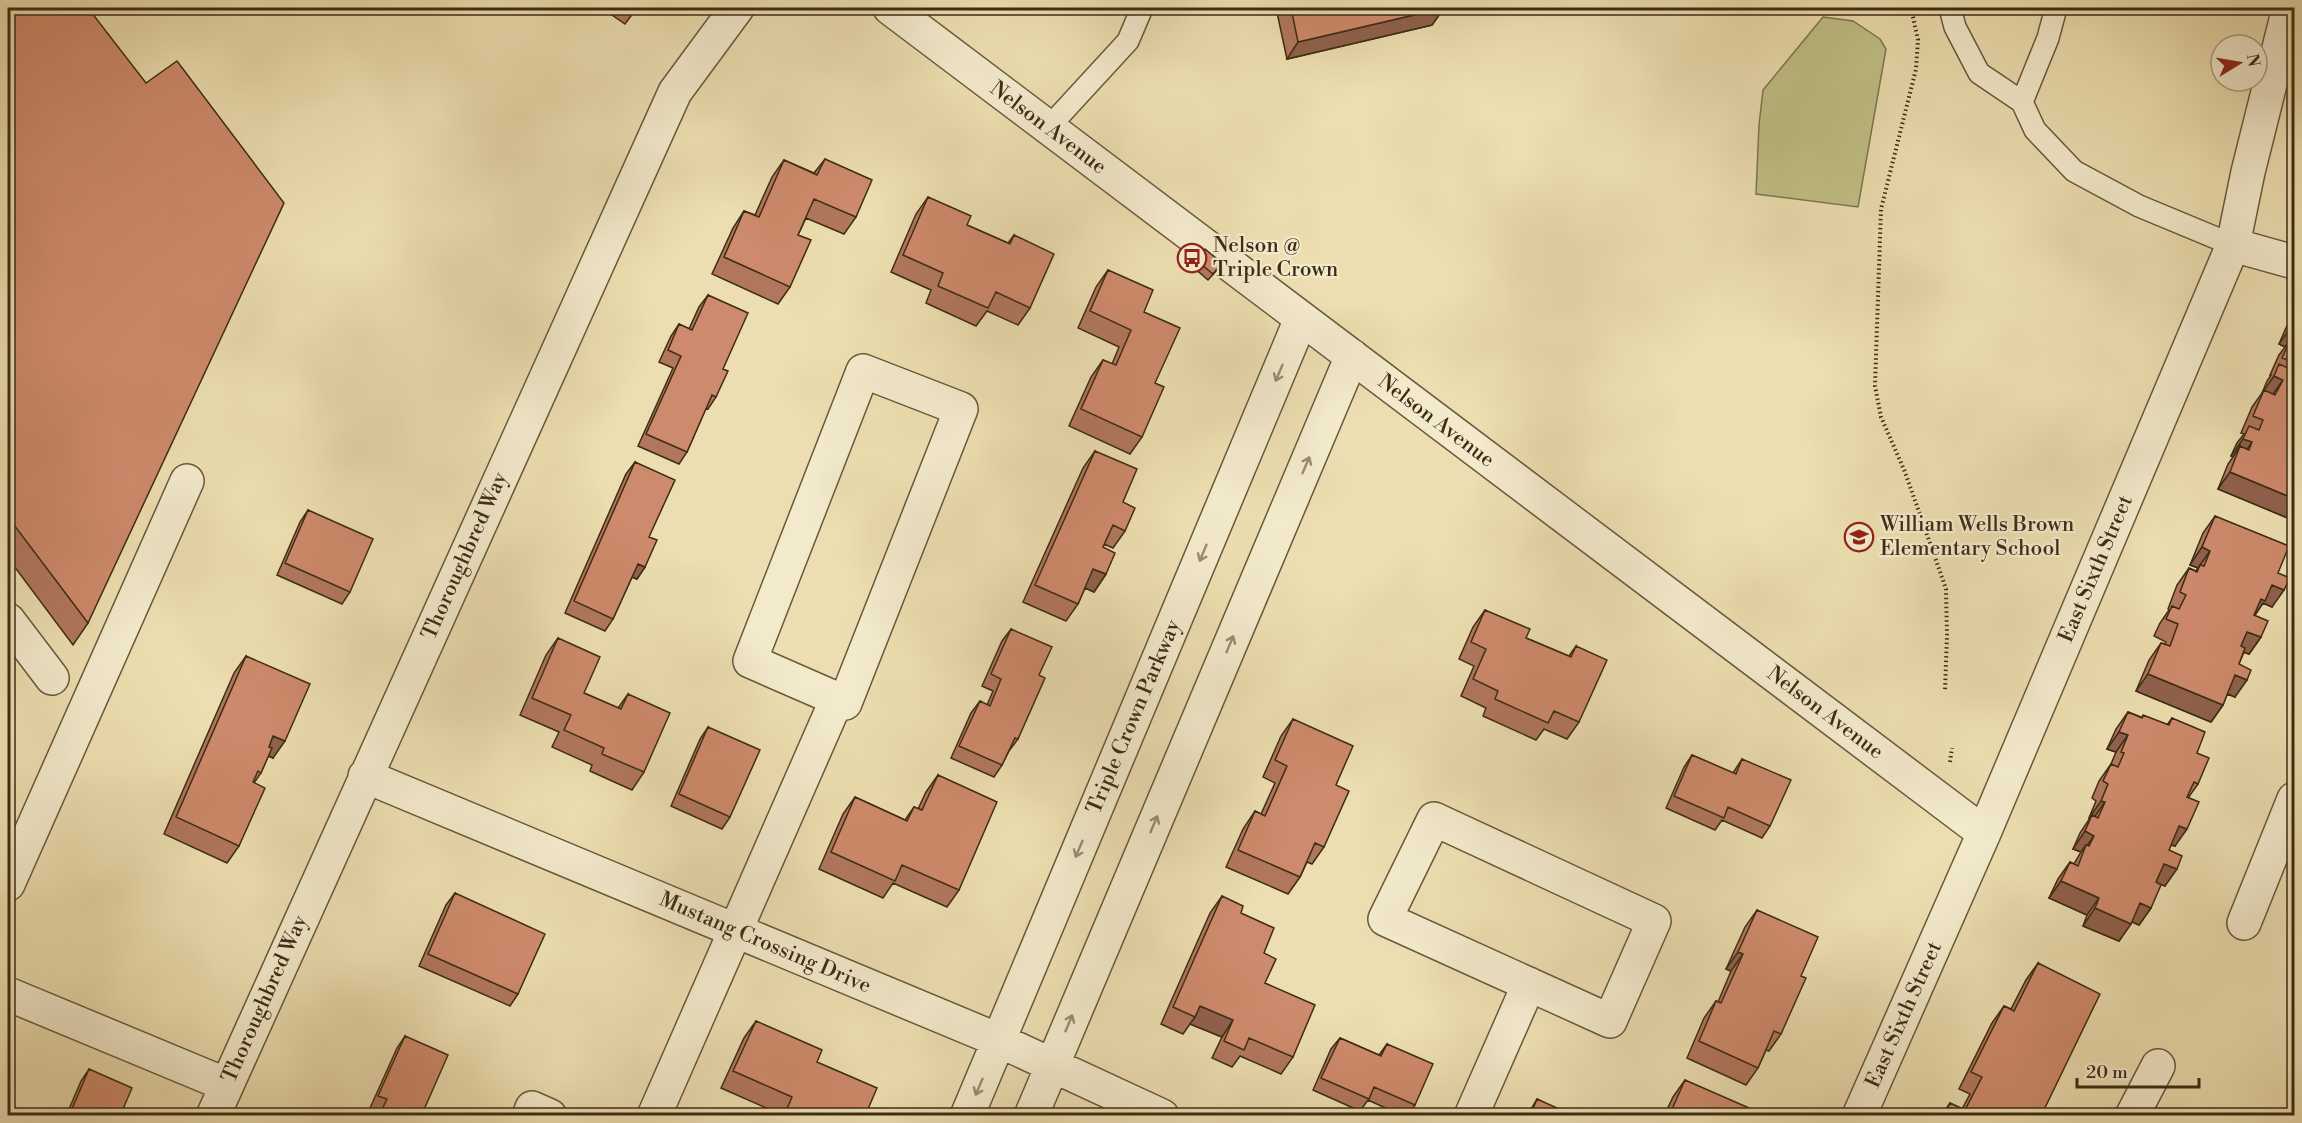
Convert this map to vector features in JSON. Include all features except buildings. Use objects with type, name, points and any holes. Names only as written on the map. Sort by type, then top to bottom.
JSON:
[{"type":"street","name":"Thoroughbred Way","points":[[213,1116],[675,92],[737,8]]},
{"type":"street","name":"Nelson Avenue","points":[[890,8],[1984,833]]},
{"type":"street","name":"East Sixth Street","points":[[1859,1116],[1984,833],[2234,244],[2248,172],[2289,8]]},
{"type":"street","points":[[2234,244],[2295,262]]},
{"type":"street","name":"Triple Crown Parkway","points":[[967,1116],[1301,319]]},
{"type":"street","points":[[1031,1116],[1352,356]]},
{"type":"street","points":[[863,371],[961,409],[845,703],[837,699],[750,661],[863,371]]},
{"type":"street","points":[[8,884],[187,481]]},
{"type":"street","points":[[8,620],[52,678]]},
{"type":"street","points":[[654,1116],[837,699]]},
{"type":"street","name":"Mustang Crossing Drive","points":[[365,776],[998,1040],[1162,1116]]},
{"type":"street","points":[[2244,923],[2295,799]]},
{"type":"street","points":[[1434,819],[1654,921],[1610,1021],[1528,984],[1385,919],[1434,819]]},
{"type":"street","points":[[1471,1116],[1528,984]]},
{"type":"street","points":[[8,994],[227,1085]]},
{"type":"street","points":[[2132,1116],[2158,1066]]},
{"type":"street","points":[[529,1116],[532,1108],[550,1116]]},
{"type":"lane","points":[[1048,128],[1128,41],[1142,8]]},
{"type":"lane","points":[[1950,8],[1954,27],[1979,73],[2022,102],[2035,130],[2074,171],[2139,206],[2234,244]]},
{"type":"lane","points":[[2022,102],[2048,38],[2056,8]]},
{"type":"path","points":[[1911,8],[1917,40],[1916,69],[1881,209],[1875,386],[1881,417],[1908,481],[1946,589],[1945,690]]},
{"type":"shaded area","points":[[1823,17],[1853,21],[1880,39],[1886,49],[1858,207],[1756,194],[1763,90]]},
{"type":"place","name":"Nelson @ Triple Crown","points":[[1192,258]]},
{"type":"place","name":"William Wells Brown Elementary School","points":[[1859,537]]}]
